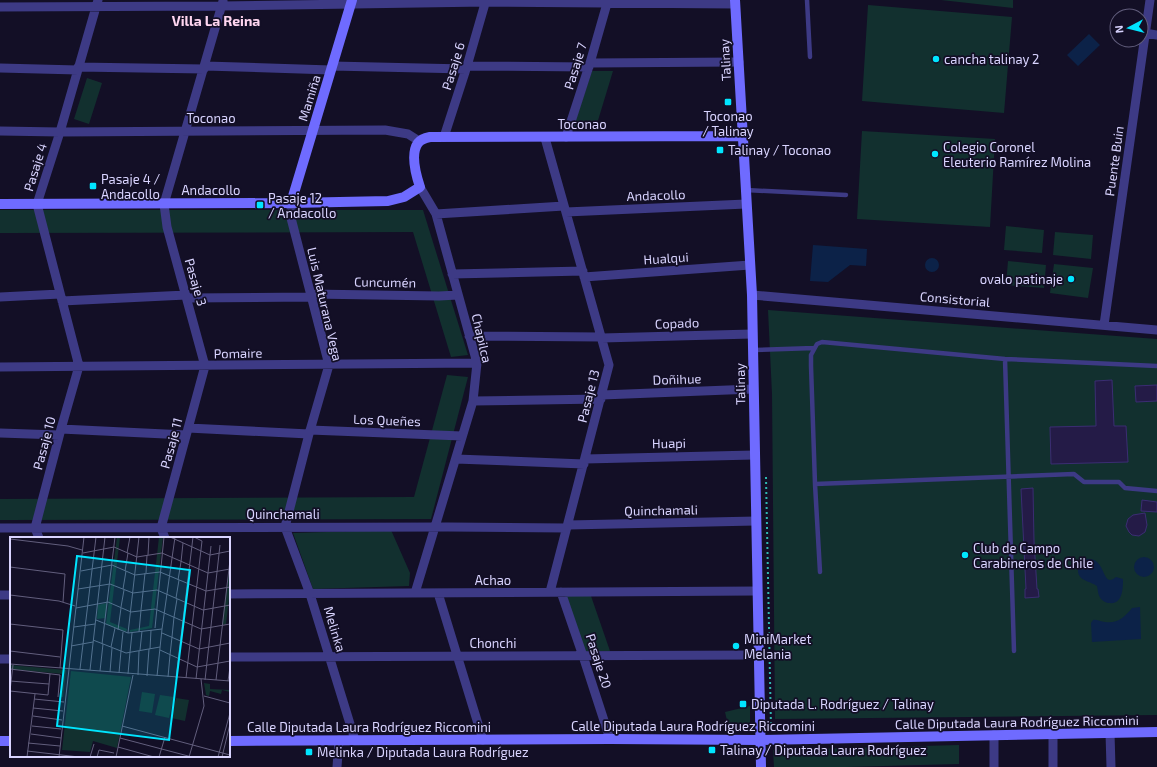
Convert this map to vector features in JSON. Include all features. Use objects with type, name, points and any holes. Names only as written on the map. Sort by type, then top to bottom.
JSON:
[{"type":"street","points":[[0,7],[97,3],[486,1],[735,2]]},
{"type":"street","name":"Pasaje 6","points":[[444,137],[486,1]]},
{"type":"street","name":"Pasaje 7","points":[[566,137],[608,1]]},
{"type":"street","name":"Mamiña","points":[[291,203],[351,2]]},
{"type":"street","name":"Talinay","points":[[735,2],[752,295],[761,767]]},
{"type":"street","name":"Pasaje 4","points":[[80,366],[61,298],[38,204],[97,3]]},
{"type":"street","points":[[164,204],[223,3]]},
{"type":"street","name":"Puente Buin","points":[[1104,325],[1143,48]]},
{"type":"street","points":[[0,68],[466,67],[739,62]]},
{"type":"street","name":"Toconao","points":[[0,131],[385,130],[408,134],[421,140],[430,137],[545,138],[743,136]]},
{"type":"street","name":"Pasaje 13","points":[[545,138],[609,365],[550,592]]},
{"type":"street","name":"Chapilca","points":[[415,593],[473,400],[477,363],[436,214],[420,187],[416,172],[414,158],[416,149],[421,140]]},
{"type":"street","name":"Andacollo","points":[[0,204],[164,204],[388,201],[404,196],[420,187]]},
{"type":"street","name":"Luis Maturana Vega","points":[[285,527],[329,365],[291,218],[291,203]]},
{"type":"street","name":"Pasaje 3","points":[[164,204],[167,227],[205,366]]},
{"type":"street","name":"Andacollo","points":[[436,214],[746,204]]},
{"type":"street","name":"Hualqui","points":[[452,274],[584,274],[750,265]]},
{"type":"street","name":"Cuncumén","points":[[0,297],[61,298],[458,295]]},
{"type":"street","name":"Consistorial","points":[[752,295],[1157,330]]},
{"type":"street","name":"Copado","points":[[469,336],[602,338],[752,334]]},
{"type":"street","name":"Pomaire","points":[[0,367],[477,363]]},
{"type":"street","name":"Pasaje 10","points":[[35,528],[60,432],[80,366]]},
{"type":"street","name":"Pasaje 11","points":[[161,528],[205,366]]},
{"type":"street","name":"Doñihue","points":[[473,400],[601,397],[753,389]]},
{"type":"street","name":"Los Queñes","points":[[0,433],[310,432],[462,436]]},
{"type":"street","name":"Huapi","points":[[456,459],[584,462],[754,455]]},
{"type":"street","name":"Quinchamali","points":[[0,528],[567,526],[756,521]]},
{"type":"street","name":"Melinka","points":[[285,527],[310,594],[355,740]]},
{"type":"street","points":[[35,528],[39,537]]},
{"type":"street","points":[[161,528],[165,537]]},
{"type":"street","name":"Achao","points":[[230,594],[757,591]]},
{"type":"street","name":"Pasaje 20","points":[[561,592],[610,739]]},
{"type":"street","points":[[438,593],[482,740]]},
{"type":"street","name":"Chonchi","points":[[230,657],[758,654]]},
{"type":"street","name":"Calle Diputada Laura Rodríguez Riccomini","points":[[230,741],[610,739],[760,740],[1157,732]]},
{"type":"street","points":[[1110,733],[1111,767]]},
{"type":"street","points":[[1053,734],[1053,767]]},
{"type":"street","points":[[994,736],[994,767]]},
{"type":"street","points":[[337,767],[340,740]]},
{"type":"lane","points":[[807,0],[810,57]]},
{"type":"lane","points":[[746,190],[846,195]]},
{"type":"lane","points":[[820,572],[811,366],[811,355],[817,344],[822,342],[1005,359],[1157,366]]},
{"type":"lane","points":[[752,350],[814,348]]},
{"type":"lane","points":[[1005,359],[1014,651]]},
{"type":"lane","points":[[815,484],[1074,474],[1084,482],[1118,482],[1125,488],[1157,491]]},
{"type":"green space","points":[[941,0],[1013,0],[1013,8]]},
{"type":"green space","name":"cancha talinay 2","points":[[868,5],[1012,17],[1004,113],[862,101]]},
{"type":"green space","points":[[592,71],[613,71],[596,127],[573,128]]},
{"type":"green space","points":[[87,78],[102,83],[89,124],[74,119]]},
{"type":"green space","points":[[862,131],[995,139],[990,227],[857,219]]},
{"type":"green space","points":[[0,210],[423,210],[468,355],[451,357],[413,232],[0,233]]},
{"type":"green space","points":[[1006,226],[1044,230],[1042,253],[1004,250]]},
{"type":"green space","points":[[1055,232],[1093,235],[1091,259],[1053,255]]},
{"type":"green space","points":[[1008,261],[1046,265],[1044,288],[1006,285]]},
{"type":"green space","name":"ovalo patinaje","points":[[1054,264],[1093,268],[1088,298],[1050,293]]},
{"type":"green space","name":"Club de Campo Carabineros de Chile","points":[[768,310],[1157,339],[1157,715],[775,719],[772,394]]},
{"type":"green space","points":[[447,375],[468,377],[431,519],[0,520],[0,499],[414,497]]},
{"type":"green space","points":[[391,530],[410,573],[409,586],[313,589],[293,533]]},
{"type":"green space","points":[[565,596],[591,596],[610,651],[585,651]]},
{"type":"green space","points":[[750,706],[750,724],[746,728],[729,729],[725,712]]},
{"type":"green space","points":[[959,745],[959,764],[774,767],[773,750]]},
{"type":"water","points":[[1089,34],[1100,45],[1078,66],[1067,55]]},
{"type":"water","points":[[813,245],[867,249],[866,266],[850,265],[828,282],[810,281]]},
{"type":"water","points":[[929,258],[935,258],[939,262],[939,268],[935,272],[929,272],[925,268],[925,262]]},
{"type":"water","points":[[1144,557],[1151,560],[1154,567],[1151,574],[1144,577],[1137,574],[1134,567],[1137,560]]},
{"type":"water","points":[[1086,559],[1093,559],[1097,562],[1108,579],[1111,580],[1116,577],[1123,579],[1120,599],[1114,603],[1107,603],[1099,596],[1097,586],[1084,580],[1080,576],[1078,573],[1079,566]]},
{"type":"water","points":[[1140,607],[1141,639],[1092,642],[1091,623],[1093,620],[1103,622],[1117,621],[1124,617],[1132,608]]},
{"type":"building","points":[[1112,380],[1114,426],[1126,426],[1128,462],[1051,464],[1050,427],[1096,426],[1095,381]]},
{"type":"building","points":[[1157,385],[1157,401],[1136,402],[1135,386]]},
{"type":"building","points":[[1033,488],[1034,541],[1037,589],[1039,597],[1025,598],[1026,589],[1021,489]]},
{"type":"building","points":[[1142,500],[1157,502],[1157,512],[1141,511]]},
{"type":"building","points":[[1145,513],[1147,525],[1145,532],[1139,536],[1132,535],[1126,526],[1128,519],[1133,515]]},
{"type":"place","name":"cancha talinay 2","points":[[936,59]]},
{"type":"place","name":"Toconao / Talinay","points":[[728,102]]},
{"type":"place","name":"Talinay / Toconao","points":[[720,150]]},
{"type":"place","name":"Colegio Coronel Eleuterio Ramírez Molina","points":[[935,154]]},
{"type":"place","name":"Pasaje 4 / Andacollo","points":[[93,186]]},
{"type":"place","name":"Pasaje 12 / Andacollo","points":[[260,205]]},
{"type":"place","name":"ovalo patinaje","points":[[1071,279]]},
{"type":"place","name":"Club de Campo Carabineros de Chile","points":[[965,555]]},
{"type":"place","name":"MiniMarket Melania","points":[[736,646]]},
{"type":"place","name":"Diputada L. Rodríguez / Talinay","points":[[743,704]]},
{"type":"place","name":"Talinay / Diputada Laura Rodríguez","points":[[712,750]]},
{"type":"place","name":"Melinka / Diputada Laura Rodríguez","points":[[309,752]]},
{"type":"district","name":"Villa La Reina","points":[[216,21]]}]
